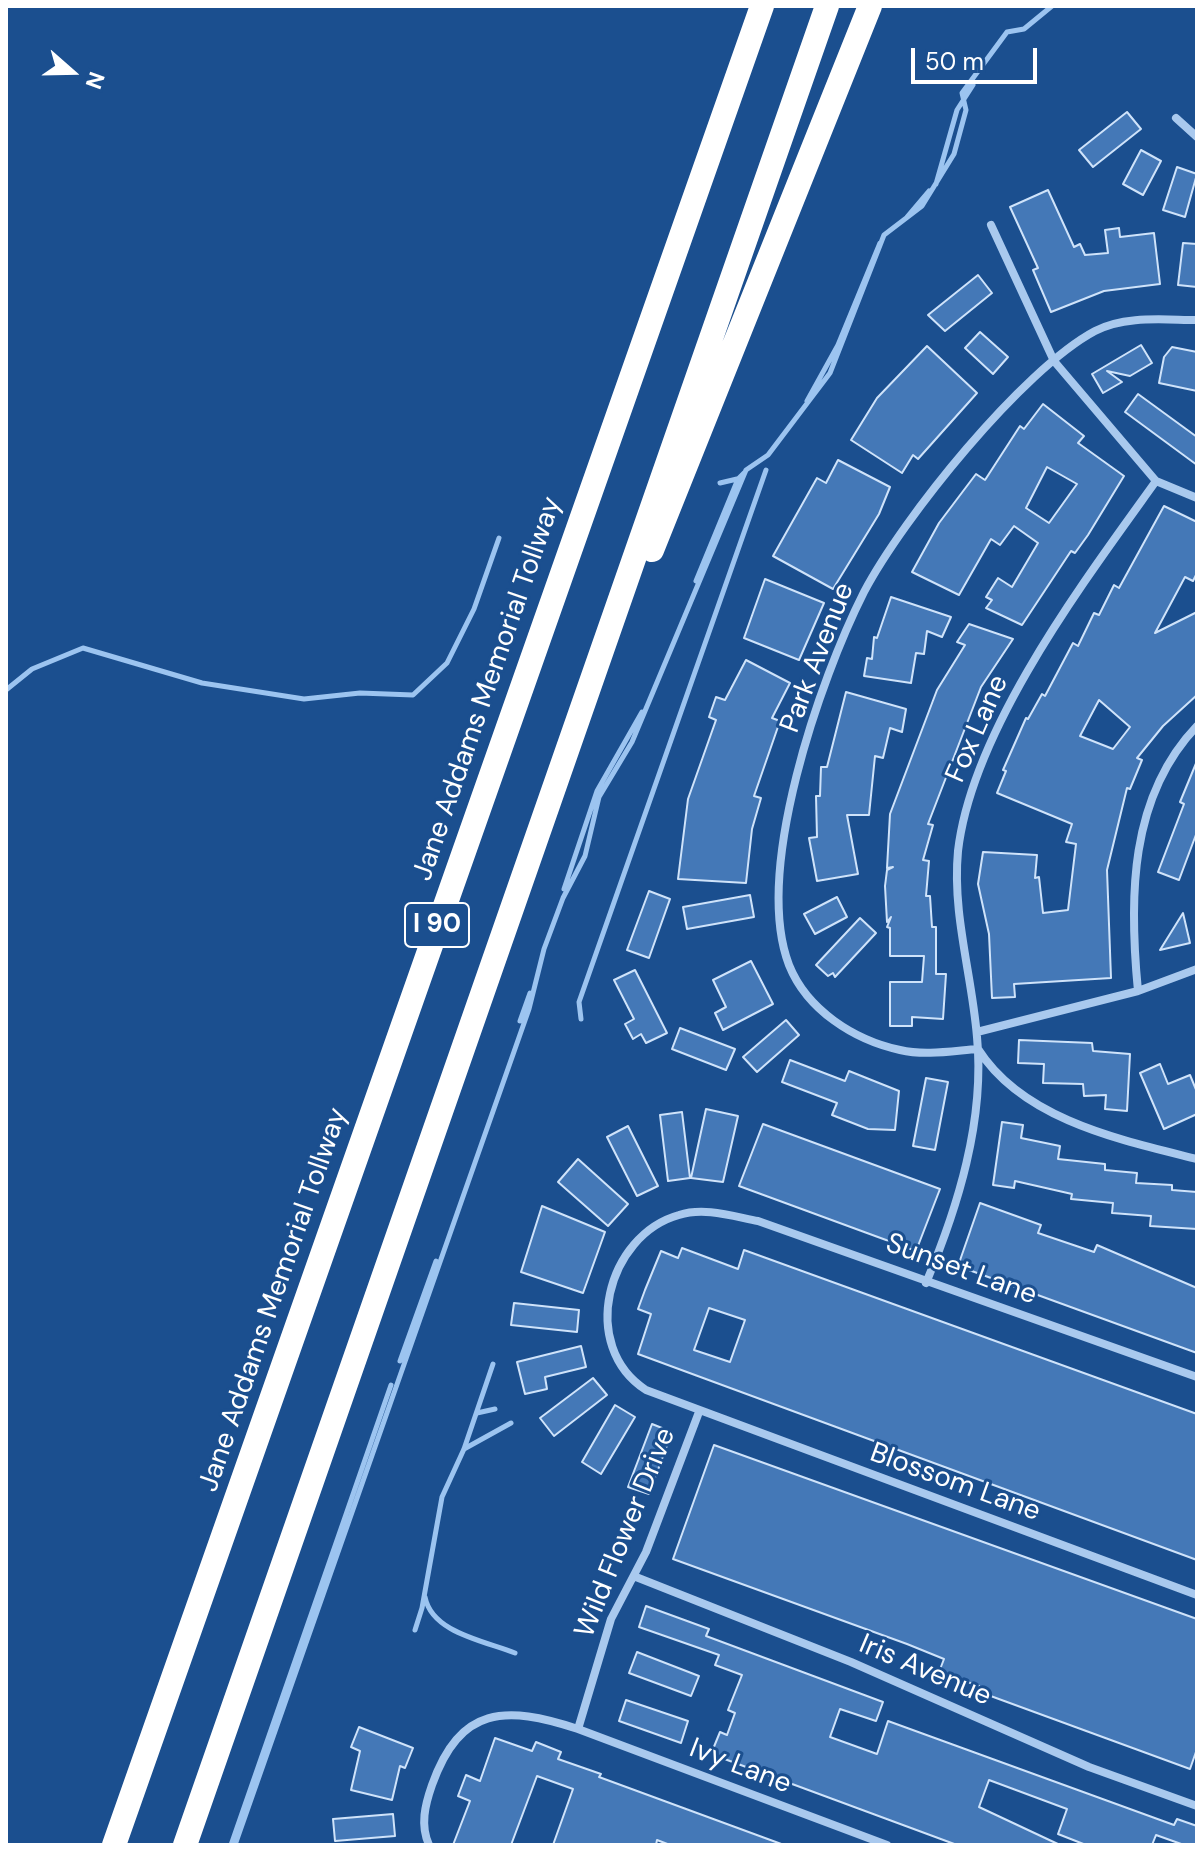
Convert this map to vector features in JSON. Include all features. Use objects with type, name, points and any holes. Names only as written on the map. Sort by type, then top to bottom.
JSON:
[{"type":"highway","name":"Jane Addams Memorial Tollway","points":[[114,1845],[762,6]]},
{"type":"highway","name":"I 90","points":[[185,1845],[827,6]]},
{"type":"highway","points":[[567,750],[762,283],[870,6]]},
{"type":"street","points":[[1176,118],[1197,137]]},
{"type":"street","points":[[991,225],[1054,361],[1156,481],[1197,498]]},
{"type":"street","name":"Park Avenue","points":[[978,1049],[924,1054],[898,1050],[849,1030],[827,1016],[805,993],[789,965],[778,918],[778,897],[785,837],[807,743],[837,654],[865,591],[920,508],[957,460],[1054,361],[1096,330],[1122,323],[1197,320]]},
{"type":"street","name":"Fox Lane","points":[[977,1032],[957,893],[959,849],[972,794],[993,737],[1019,686],[1156,481]]},
{"type":"street","points":[[1138,991],[1133,908],[1143,824],[1175,749],[1197,726]]},
{"type":"street","points":[[926,1283],[960,1192],[973,1119],[977,1032],[1138,991],[1197,969]]},
{"type":"street","points":[[978,1049],[1003,1082],[1035,1102],[1092,1128],[1197,1159]]},
{"type":"street","name":"Sunset Lane","points":[[708,1212],[758,1221],[1197,1377]]},
{"type":"street","name":"Wild Flower Drive","points":[[578,1729],[611,1619],[636,1577],[699,1412],[646,1390],[628,1377],[611,1350],[606,1322],[615,1280],[627,1255],[643,1234],[679,1214],[708,1212]]},
{"type":"street","name":"Blossom Lane","points":[[699,1412],[1197,1595]]},
{"type":"street","name":"Iris Avenue","points":[[636,1577],[876,1673],[1089,1767],[1197,1806]]},
{"type":"street","points":[[429,1845],[424,1826],[427,1798],[446,1752],[468,1726],[500,1715],[525,1716],[578,1729]]},
{"type":"street","name":"Ivy Lane","points":[[578,1729],[887,1845]]},
{"type":"building","points":[[1127,112],[1141,129],[1093,167],[1079,150]]},
{"type":"building","points":[[1141,150],[1161,161],[1143,195],[1123,184]]},
{"type":"building","points":[[1177,167],[1197,174],[1185,217],[1163,210]]},
{"type":"building","points":[[1048,190],[1074,247],[1080,244],[1085,255],[1108,253],[1105,230],[1119,228],[1120,237],[1154,233],[1160,284],[1104,291],[1051,312],[1033,270],[1038,268],[1010,207]]},
{"type":"building","points":[[1183,243],[1197,244],[1197,287],[1178,285]]},
{"type":"building","points":[[978,275],[992,293],[945,331],[928,315]]},
{"type":"building","points":[[980,332],[1008,357],[993,374],[965,348]]},
{"type":"building","points":[[1141,345],[1152,363],[1130,376],[1107,371],[1122,382],[1103,393],[1092,374]]},
{"type":"building","points":[[927,346],[977,393],[918,459],[913,455],[902,473],[851,440],[877,398]]},
{"type":"building","points":[[1172,347],[1197,352],[1197,391],[1159,383],[1164,357]]},
{"type":"building","points":[[1138,394],[1197,437],[1197,465],[1125,412]]},
{"type":"building","points":[[1043,404],[1084,436],[1078,443],[1124,476],[1088,535],[1075,553],[1071,551],[1022,625],[986,608],[992,600],[986,597],[998,578],[1012,587],[1038,543],[1014,526],[1000,545],[991,539],[959,595],[912,572],[939,523],[976,474],[985,480],[1020,426],[1024,429]],"holes":[[[1047,467],[1077,484],[1049,523],[1026,508]]]},
{"type":"building","points":[[838,460],[890,487],[879,514],[833,589],[773,556],[817,478],[826,483]]},
{"type":"building","points":[[1164,506],[1197,522],[1197,573],[1193,581],[1185,577],[1155,633],[1197,612],[1197,695],[1163,726],[1137,758],[1142,760],[1130,789],[1127,788],[1107,870],[1111,978],[1014,984],[1015,997],[992,998],[989,934],[978,884],[983,852],[1037,855],[1035,878],[1039,877],[1043,913],[1068,910],[1076,844],[1066,842],[1072,824],[997,793],[1006,771],[1003,770],[1026,718],[1042,694],[1045,696],[1073,643],[1078,646],[1094,613],[1099,615],[1114,585],[1119,588]],"holes":[[[1099,700],[1130,727],[1113,749],[1080,736]]]},
{"type":"building","points":[[765,579],[824,603],[799,660],[744,638]]},
{"type":"building","points":[[891,597],[951,617],[942,637],[927,631],[924,654],[916,653],[911,683],[864,676],[867,658],[872,659],[874,637],[877,638]]},
{"type":"building","points":[[969,624],[1013,639],[981,687],[928,824],[933,825],[923,860],[929,861],[926,896],[930,896],[932,927],[936,927],[936,974],[946,974],[943,1019],[912,1017],[912,1026],[890,1026],[890,982],[922,982],[924,956],[890,956],[890,928],[887,927],[891,917],[887,922],[885,886],[887,870],[893,867],[887,868],[890,814],[937,690],[965,645],[957,642]]},
{"type":"building","points":[[746,660],[790,683],[772,718],[780,721],[754,796],[761,798],[752,829],[746,883],[678,879],[688,799],[716,720],[709,717],[716,697],[725,700]]},
{"type":"building","points":[[846,692],[906,709],[902,732],[890,728],[883,758],[875,756],[869,815],[847,815],[858,874],[817,881],[809,838],[817,837],[816,796],[820,796],[821,767],[827,767]]},
{"type":"building","points":[[1197,761],[1197,832],[1179,880],[1158,872],[1184,804],[1180,802]]},
{"type":"building","points":[[649,891],[670,899],[649,958],[627,950]]},
{"type":"building","points":[[750,895],[754,917],[687,929],[683,907]]},
{"type":"building","points":[[837,897],[847,917],[815,934],[804,914]]},
{"type":"building","points":[[1183,913],[1190,943],[1160,950]]},
{"type":"building","points":[[860,918],[876,933],[835,977],[833,973],[828,976],[816,965]]},
{"type":"building","points":[[751,961],[773,1004],[723,1030],[715,1013],[726,1007],[713,980]]},
{"type":"building","points":[[635,970],[667,1033],[646,1043],[641,1034],[633,1039],[625,1024],[634,1019],[614,980]]},
{"type":"building","points":[[786,1020],[799,1035],[757,1072],[743,1057]]},
{"type":"building","points":[[680,1028],[735,1049],[726,1070],[672,1049]]},
{"type":"building","points":[[1019,1040],[1092,1043],[1093,1051],[1130,1054],[1127,1111],[1105,1109],[1106,1095],[1084,1096],[1083,1084],[1043,1083],[1044,1064],[1018,1063]]},
{"type":"building","points":[[790,1060],[845,1081],[849,1071],[899,1091],[895,1130],[868,1129],[832,1115],[837,1103],[782,1082]]},
{"type":"building","points":[[1160,1064],[1168,1084],[1190,1075],[1197,1092],[1197,1114],[1164,1129],[1140,1073]]},
{"type":"building","points":[[926,1078],[948,1082],[935,1150],[913,1146]]},
{"type":"building","points":[[706,1109],[738,1116],[723,1182],[691,1178]]},
{"type":"building","points":[[682,1112],[690,1178],[668,1181],[660,1115]]},
{"type":"building","points":[[1002,1122],[1023,1125],[1021,1138],[1060,1146],[1058,1159],[1105,1164],[1105,1170],[1137,1173],[1136,1183],[1172,1185],[1172,1190],[1197,1192],[1197,1229],[1150,1226],[1151,1216],[1112,1213],[1113,1203],[1071,1199],[1072,1194],[1015,1181],[1014,1188],[993,1185]]},
{"type":"building","points":[[763,1124],[940,1189],[916,1251],[739,1186]]},
{"type":"building","points":[[628,1126],[658,1186],[637,1196],[607,1137]]},
{"type":"building","points":[[578,1159],[628,1204],[608,1226],[558,1182]]},
{"type":"building","points":[[980,1203],[1041,1225],[1038,1233],[1094,1252],[1097,1245],[1197,1288],[1197,1353],[958,1266]]},
{"type":"building","points":[[542,1206],[605,1232],[583,1293],[521,1272]]},
{"type":"building","points":[[682,1248],[738,1269],[744,1250],[1197,1414],[1197,1560],[638,1354],[651,1314],[638,1309],[661,1251],[678,1258]],"holes":[[[709,1308],[745,1320],[730,1362],[694,1350]]]},
{"type":"building","points":[[514,1303],[579,1310],[577,1332],[511,1325]]},
{"type":"building","points":[[581,1346],[586,1367],[545,1377],[547,1389],[525,1394],[517,1362]]},
{"type":"building","points":[[593,1378],[607,1395],[554,1436],[540,1418]]},
{"type":"building","points":[[615,1405],[635,1417],[601,1474],[582,1462]]},
{"type":"building","points":[[652,1424],[672,1432],[649,1494],[628,1487]]},
{"type":"building","points":[[714,1445],[1197,1619],[1197,1749],[1190,1769],[977,1691],[979,1686],[939,1672],[944,1659],[673,1559]]},
{"type":"building","points":[[646,1606],[709,1629],[706,1636],[883,1702],[876,1721],[840,1709],[830,1737],[877,1754],[888,1721],[1174,1825],[1177,1819],[1197,1826],[1197,1845],[1184,1845],[1156,1835],[1152,1845],[1086,1845],[1058,1834],[1067,1809],[989,1780],[979,1807],[1060,1845],[957,1845],[711,1754],[720,1732],[727,1735],[735,1713],[728,1710],[742,1675],[715,1665],[719,1655],[639,1627]]},
{"type":"building","points":[[637,1652],[699,1676],[691,1696],[629,1673]]},
{"type":"building","points":[[626,1700],[688,1721],[681,1743],[619,1721]]},
{"type":"building","points":[[359,1727],[413,1748],[405,1768],[400,1766],[392,1800],[351,1790],[360,1751],[351,1747]]},
{"type":"building","points":[[495,1738],[532,1751],[536,1742],[561,1752],[558,1759],[601,1774],[599,1777],[784,1845],[670,1845],[657,1840],[656,1845],[553,1845],[573,1789],[537,1776],[511,1845],[453,1845],[470,1801],[458,1796],[466,1775],[480,1781]]},
{"type":"building","points":[[393,1814],[395,1836],[335,1841],[333,1819]]},
{"type":"waterway","points":[[235,1845],[529,1009],[544,949],[563,898],[585,856],[599,797],[632,742],[746,470],[768,455],[830,373],[884,235],[922,206],[954,154],[966,110],[962,93],[1007,32],[1024,29],[1052,6]]},
{"type":"waterway","points":[[936,184],[957,110],[973,85]]},
{"type":"waterway","points":[[907,217],[929,191]]},
{"type":"waterway","points":[[807,401],[838,345],[880,243]]},
{"type":"waterway","points":[[581,1019],[579,1002],[766,470]]},
{"type":"waterway","points":[[696,581],[738,479],[744,473]]},
{"type":"waterway","points":[[720,483],[737,479]]},
{"type":"waterway","points":[[6,690],[32,669],[83,648],[202,683],[304,699],[360,693],[413,695],[447,663],[474,609],[499,538]]},
{"type":"waterway","points":[[564,889],[597,791],[642,712]]},
{"type":"waterway","points":[[520,1021],[530,993]]},
{"type":"waterway","points":[[400,1361],[436,1261]]},
{"type":"waterway","points":[[415,1630],[422,1608],[442,1497],[464,1449],[493,1364]]},
{"type":"waterway","points":[[231,1845],[391,1385]]},
{"type":"waterway","points":[[477,1413],[495,1409]]},
{"type":"waterway","points":[[464,1449],[511,1423]]},
{"type":"waterway","points":[[425,1597],[430,1609],[449,1627],[475,1640],[515,1653]]}]
